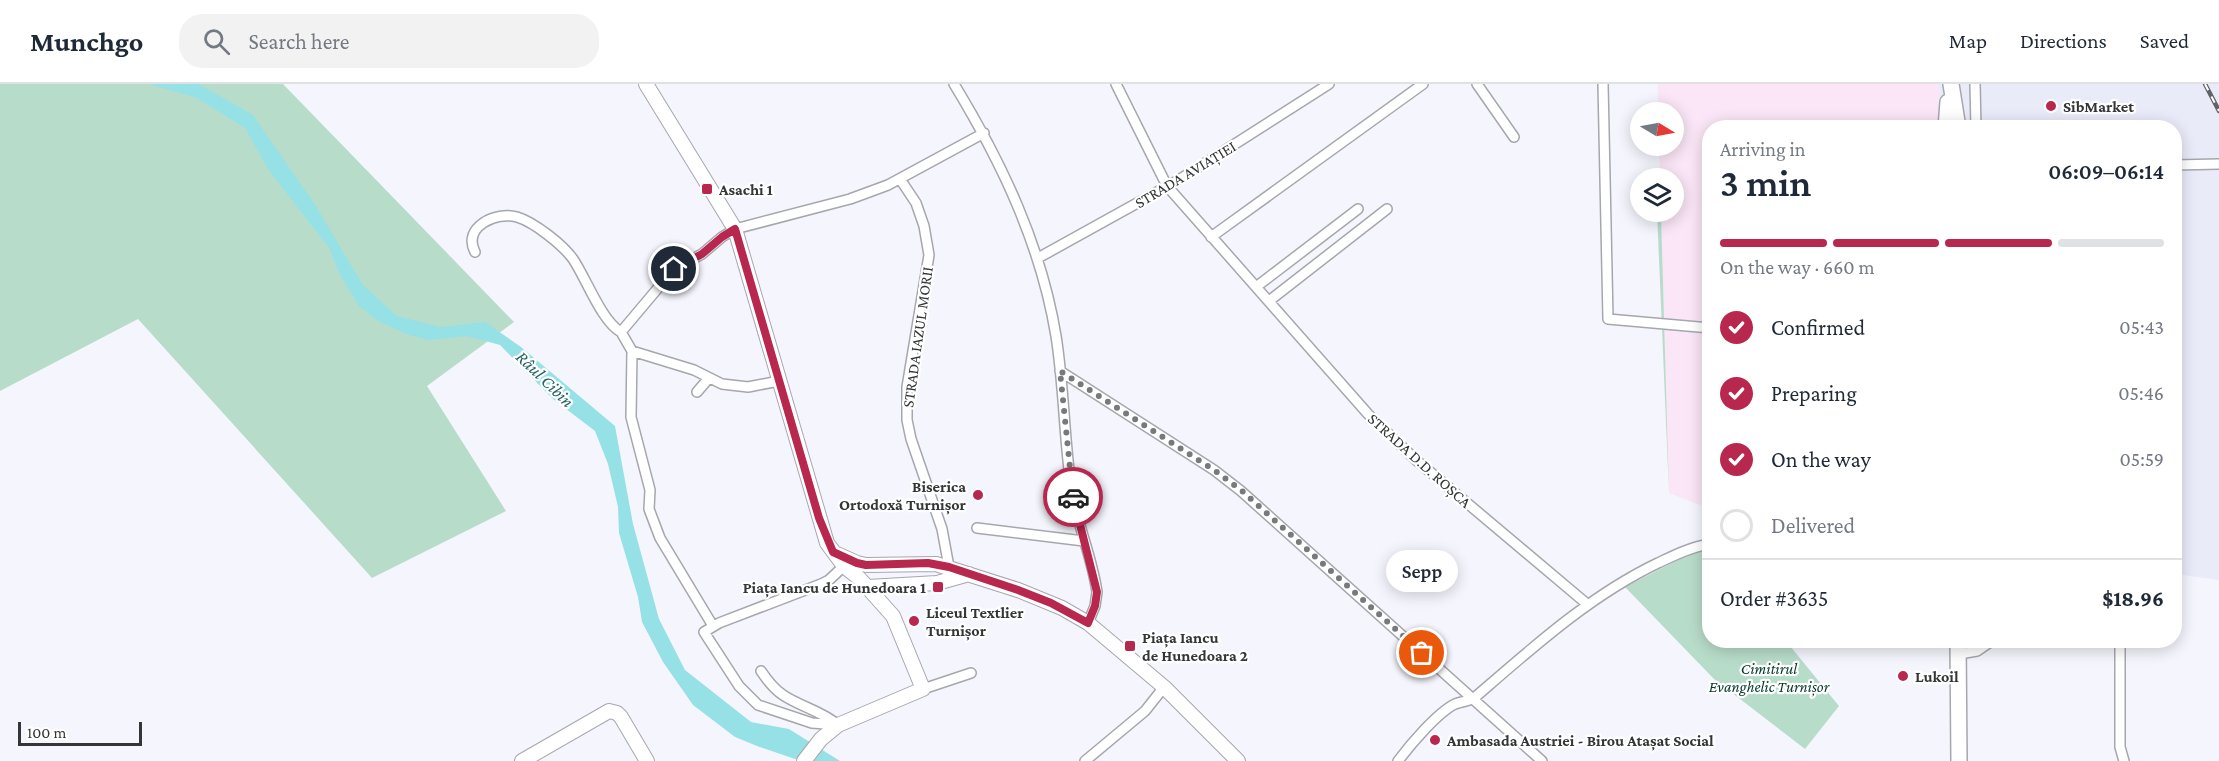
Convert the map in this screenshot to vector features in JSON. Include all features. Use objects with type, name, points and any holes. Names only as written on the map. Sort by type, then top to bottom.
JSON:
[{"type":"main road","points":[[1947,120],[1950,84]]},
{"type":"main road","points":[[1950,84],[1957,120]]},
{"type":"main road","points":[[1958,648],[1959,761]]},
{"type":"street","points":[[646,84],[735,229],[823,531],[833,552],[844,566],[868,587],[894,616]]},
{"type":"street","points":[[954,84],[984,133],[1011,187],[1038,258],[1056,336],[1071,489],[1097,592],[1095,606],[1088,623]]},
{"type":"street","name":"STRADA D.D. ROȘCA","points":[[1116,84],[1167,186],[1368,414],[1416,460],[1587,604]]},
{"type":"street","name":"STRADA AVIAȚIEI","points":[[1038,258],[1167,186],[1329,84]]},
{"type":"street","points":[[1212,237],[1423,84]]},
{"type":"street","points":[[1477,84],[1514,137]]},
{"type":"street","points":[[1603,84],[1608,319],[1702,327]]},
{"type":"street","points":[[1975,84],[1976,120]]},
{"type":"street","points":[[621,332],[674,269],[702,254],[735,229],[850,199],[900,179],[984,133]]},
{"type":"street","points":[[2182,165],[2219,164]]},
{"type":"street","name":"STRADA IAZUL MORII","points":[[900,179],[920,214],[928,255],[907,387],[907,420],[911,439],[942,530],[949,567]]},
{"type":"street","points":[[1256,287],[1358,209]]},
{"type":"street","points":[[1269,301],[1387,209]]},
{"type":"street","points":[[475,252],[472,246],[474,231],[485,221],[503,216],[523,219],[549,236],[572,257],[609,322],[621,332],[632,351],[631,417],[650,490],[649,509],[660,538],[713,626]]},
{"type":"street","points":[[632,351],[694,370],[722,384],[748,387],[779,381]]},
{"type":"street","points":[[1060,371],[1214,470],[1241,490],[1542,761]]},
{"type":"street","points":[[697,392],[709,378]]},
{"type":"street","points":[[977,528],[1084,541]]},
{"type":"street","points":[[1398,761],[1448,709],[1473,699],[1587,604],[1633,575],[1686,550],[1702,546]]},
{"type":"street","points":[[833,552],[866,565],[928,563],[949,567],[1032,595],[1088,623],[1164,687],[1238,761]]},
{"type":"street","points":[[838,725],[819,725],[758,705],[739,686],[704,632],[713,626],[821,584],[844,566]]},
{"type":"street","points":[[868,587],[937,583],[969,574]]},
{"type":"street","points":[[899,586],[892,600],[894,616],[923,689]]},
{"type":"street","points":[[1963,648],[1977,651],[1981,648]]},
{"type":"street","points":[[2120,648],[2120,747],[2124,761]]},
{"type":"street","points":[[761,670],[782,695],[821,713],[838,725]]},
{"type":"street","points":[[804,761],[821,739],[838,725],[923,689],[971,673]]},
{"type":"street","points":[[1085,761],[1145,711],[1164,687]]},
{"type":"street","points":[[777,712],[782,695]]},
{"type":"street","points":[[522,761],[609,711],[621,717],[647,761]]},
{"type":"shaded area","points":[[1658,84],[1939,84],[1940,120],[1702,120],[1702,506],[1669,493],[1661,222],[1684,222],[1684,168],[1660,168],[1659,156],[1684,156],[1684,102],[1658,102]]},
{"type":"shaded area","points":[[1939,84],[2219,84],[2219,580],[2182,575],[2182,120],[1940,120]]},
{"type":"green space","points":[[0,84],[283,84],[514,322],[427,386],[506,511],[372,578],[138,319],[0,391]]},
{"type":"green space","points":[[1657,222],[1661,222],[1669,493]]},
{"type":"green space","name":"Cimitirul Evanghelic Turnișor","points":[[1702,551],[1702,648],[1792,648],[1839,706],[1805,749],[1714,679],[1625,587],[1682,558]]},
{"type":"water","name":"Râul Cibin","points":[[149,84],[199,84],[253,115],[314,203],[363,285],[397,316],[441,327],[485,322],[521,347],[615,426],[633,524],[659,619],[685,670],[751,722],[789,729],[840,761],[801,761],[757,746],[735,737],[693,705],[663,662],[642,622],[638,597],[619,533],[618,507],[608,464],[595,431],[553,399],[500,345],[467,336],[428,340],[409,335],[378,321],[359,306],[340,275],[329,248],[268,169],[245,128],[197,98]]},
{"type":"railway","points":[[2205,84],[2219,111]]},
{"type":"way so far","points":[[1073,497],[1060,371],[1214,470],[1241,490],[1422,653]]},
{"type":"place","name":"SibMarket","points":[[2051,106]]},
{"type":"place","name":"Asachi 1","points":[[707,189]]},
{"type":"place","name":"Biserica Ortodoxă Turnișor","points":[[978,495]]},
{"type":"place","name":"Piața Iancu de Hunedoara 1","points":[[938,587]]},
{"type":"place","name":"Liceul Textlier Turnișor","points":[[914,621]]},
{"type":"place","name":"Piața Iancu de Hunedoara 2","points":[[1130,646]]},
{"type":"place","name":"Sepp","points":[[1422,653]]},
{"type":"place","name":"Lukoil","points":[[1903,676]]},
{"type":"place","name":"Ambasada Austriei - Birou Atașat Social","points":[[1435,740]]},
{"type":"route","points":[[674,269],[702,254],[735,229],[827,543],[833,552],[845,559],[866,565],[928,563],[949,567],[1051,603],[1088,623],[1097,599],[1096,581],[1073,497]]}]
